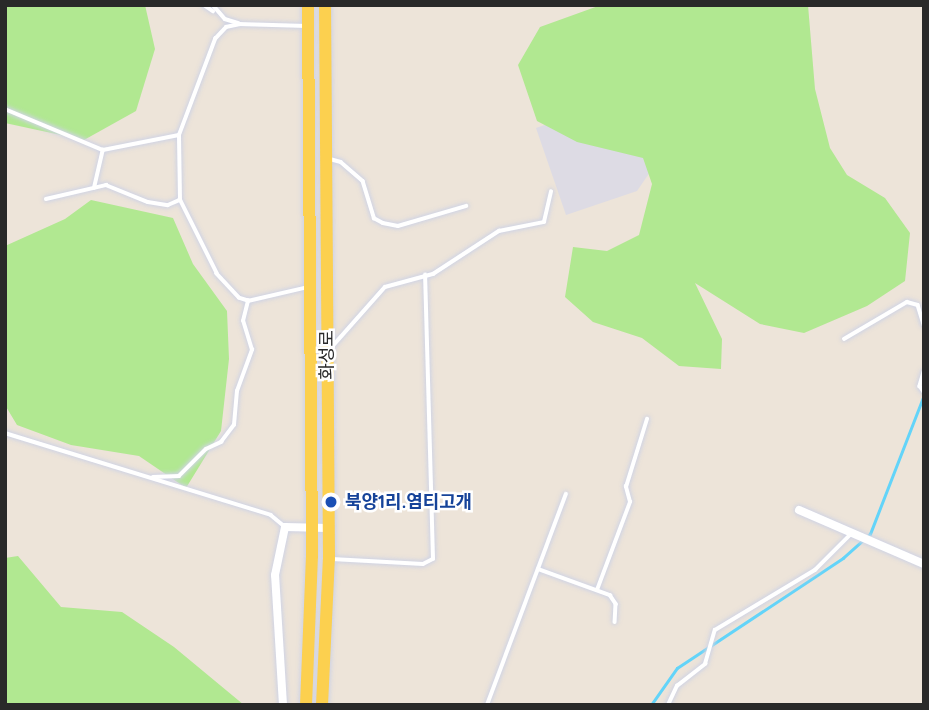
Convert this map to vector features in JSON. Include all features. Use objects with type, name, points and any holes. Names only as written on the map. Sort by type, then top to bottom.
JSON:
[{"type":"main road","name":"화성로","points":[[306,705],[312,528],[308,5]]},
{"type":"main road","name":"화성로","points":[[322,705],[329,558],[325,5]]},
{"type":"street","points":[[799,510],[924,564]]},
{"type":"street","points":[[283,705],[275,575],[285,527],[327,528]]},
{"type":"lane","points":[[204,5],[240,23]]},
{"type":"lane","points":[[213,5],[215,12]]},
{"type":"lane","points":[[307,26],[240,23],[226,27],[215,39],[179,135],[176,156],[180,200],[217,274],[239,298],[248,301],[312,287]]},
{"type":"lane","points":[[5,109],[103,150],[179,135]]},
{"type":"lane","points":[[94,188],[103,150]]},
{"type":"lane","points":[[325,158],[341,162],[363,181],[374,218],[383,223],[398,226],[466,206]]},
{"type":"lane","points":[[47,200],[94,188],[117,186],[148,202],[168,205],[180,200]]},
{"type":"lane","points":[[328,352],[385,287],[449,266],[499,230],[535,227],[544,222],[551,192]]},
{"type":"lane","points":[[329,558],[423,564],[433,559],[425,275]]},
{"type":"lane","points":[[153,477],[179,476],[206,449],[221,442],[234,425],[237,391],[252,350],[243,321],[248,301]]},
{"type":"lane","points":[[844,339],[907,302],[918,305],[924,325]]},
{"type":"lane","points":[[923,392],[924,372]]},
{"type":"lane","points":[[597,590],[630,502],[626,486],[646,419]]},
{"type":"lane","points":[[5,433],[271,515],[285,527]]},
{"type":"lane","points":[[487,705],[566,494]]},
{"type":"lane","points":[[667,705],[677,687],[705,664],[709,640],[724,623],[824,563],[856,534]]},
{"type":"lane","points":[[538,569],[615,599],[615,622]]},
{"type":"shaded area","points":[[660,85],[677,133],[637,191],[566,215],[536,128]]},
{"type":"green space","points":[[5,5],[145,5],[155,49],[136,111],[84,140],[5,123]]},
{"type":"green space","points":[[601,5],[808,5],[815,89],[830,148],[847,175],[885,198],[910,233],[905,281],[867,306],[804,333],[760,324],[695,283],[722,339],[721,369],[679,366],[642,338],[593,322],[565,297],[573,247],[607,251],[639,235],[652,184],[643,158],[577,142],[537,121],[518,65],[540,27]]},
{"type":"green space","points":[[91,200],[173,218],[193,264],[227,311],[229,359],[221,431],[186,488],[139,456],[71,445],[17,425],[5,405],[5,246],[65,219]]},
{"type":"green space","points":[[18,556],[61,607],[122,612],[174,647],[244,705],[5,705],[5,558]]},
{"type":"waterway","points":[[651,705],[677,668],[843,558],[870,534],[924,395]]},
{"type":"place","name":"북양1리.염티고개","points":[[331,502]]}]
